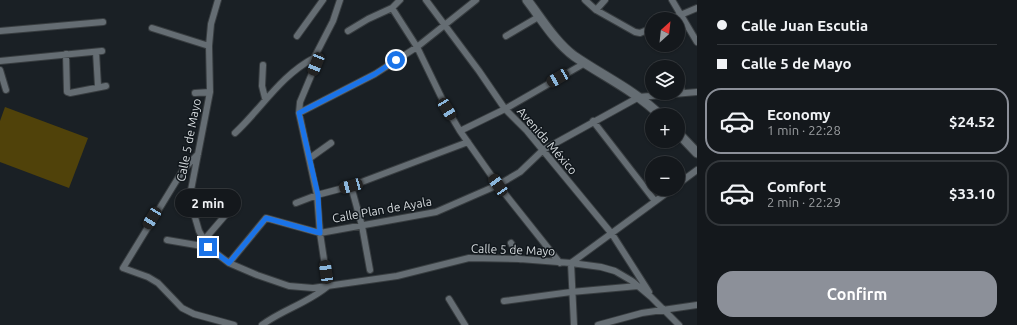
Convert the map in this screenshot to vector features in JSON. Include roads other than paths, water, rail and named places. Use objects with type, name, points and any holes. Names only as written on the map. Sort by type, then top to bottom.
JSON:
[{"type":"main road","points":[[527,0],[564,46],[585,62],[639,97],[652,108]]},
{"type":"main road","points":[[685,140],[697,153]]},
{"type":"street","name":"Calle 5 de Mayo","points":[[218,0],[211,24],[209,46],[210,92],[191,190],[194,213],[199,231],[208,247],[229,263],[289,286],[313,288],[398,276],[470,258],[520,259],[571,263],[614,271],[638,286],[679,325]]},
{"type":"street","points":[[297,36],[323,0]]},
{"type":"street","points":[[235,134],[252,118],[266,98],[305,63],[314,58],[333,21],[340,0]]},
{"type":"street","points":[[348,31],[368,19],[392,8],[400,0]]},
{"type":"street","name":"Avenida México","points":[[426,0],[505,109],[527,131],[612,234],[651,297]]},
{"type":"street","points":[[299,113],[375,74],[417,47],[476,0]]},
{"type":"street","points":[[585,0],[596,10],[635,32],[640,33],[645,31]]},
{"type":"street","points":[[596,10],[605,0]]},
{"type":"street","points":[[672,0],[681,12]]},
{"type":"street","points":[[392,8],[417,47],[447,109],[460,131],[498,185],[560,263]]},
{"type":"street","points":[[685,13],[697,8]]},
{"type":"street","points":[[506,36],[540,16]]},
{"type":"street","points":[[685,20],[697,42]]},
{"type":"street","points":[[0,31],[103,22]]},
{"type":"street","points":[[152,28],[209,46]]},
{"type":"street","points":[[0,61],[99,51],[98,86]]},
{"type":"street","points":[[66,54],[67,92],[70,93],[98,86],[106,86]]},
{"type":"street","points":[[314,58],[316,64],[300,102],[299,113],[318,195],[320,233],[328,286]]},
{"type":"street","points":[[460,131],[505,109],[585,62]]},
{"type":"street","points":[[263,65],[262,86],[266,98]]},
{"type":"street","points":[[0,70],[6,90]]},
{"type":"street","points":[[195,93],[210,92]]},
{"type":"street","name":"Calle Plan de Ayala","points":[[685,93],[697,92]]},
{"type":"street","name":"Calle Plan de Ayala","points":[[229,263],[266,218],[320,233],[436,212],[498,185],[520,172],[542,150],[639,97],[645,96]]},
{"type":"street","points":[[593,121],[655,201]]},
{"type":"street","points":[[296,204],[318,195],[351,186],[468,142]]},
{"type":"street","points":[[310,158],[331,143]]},
{"type":"street","points":[[198,154],[183,170],[123,268],[158,282],[182,308],[194,314],[234,325]]},
{"type":"street","points":[[685,179],[697,170]]},
{"type":"street","points":[[351,186],[362,226],[370,270]]},
{"type":"street","points":[[574,325],[571,292],[571,263],[662,196]]},
{"type":"street","points":[[204,240],[228,211]]},
{"type":"street","points":[[167,240],[208,247]]},
{"type":"street","points":[[511,243],[520,259]]},
{"type":"street","name":"Calle 5 de Mayo","points":[[262,325],[274,316],[318,294],[328,286]]},
{"type":"street","points":[[504,301],[571,292],[638,286]]},
{"type":"street","points":[[449,299],[465,325]]},
{"type":"street","points":[[598,325],[642,313],[697,305]]}]
